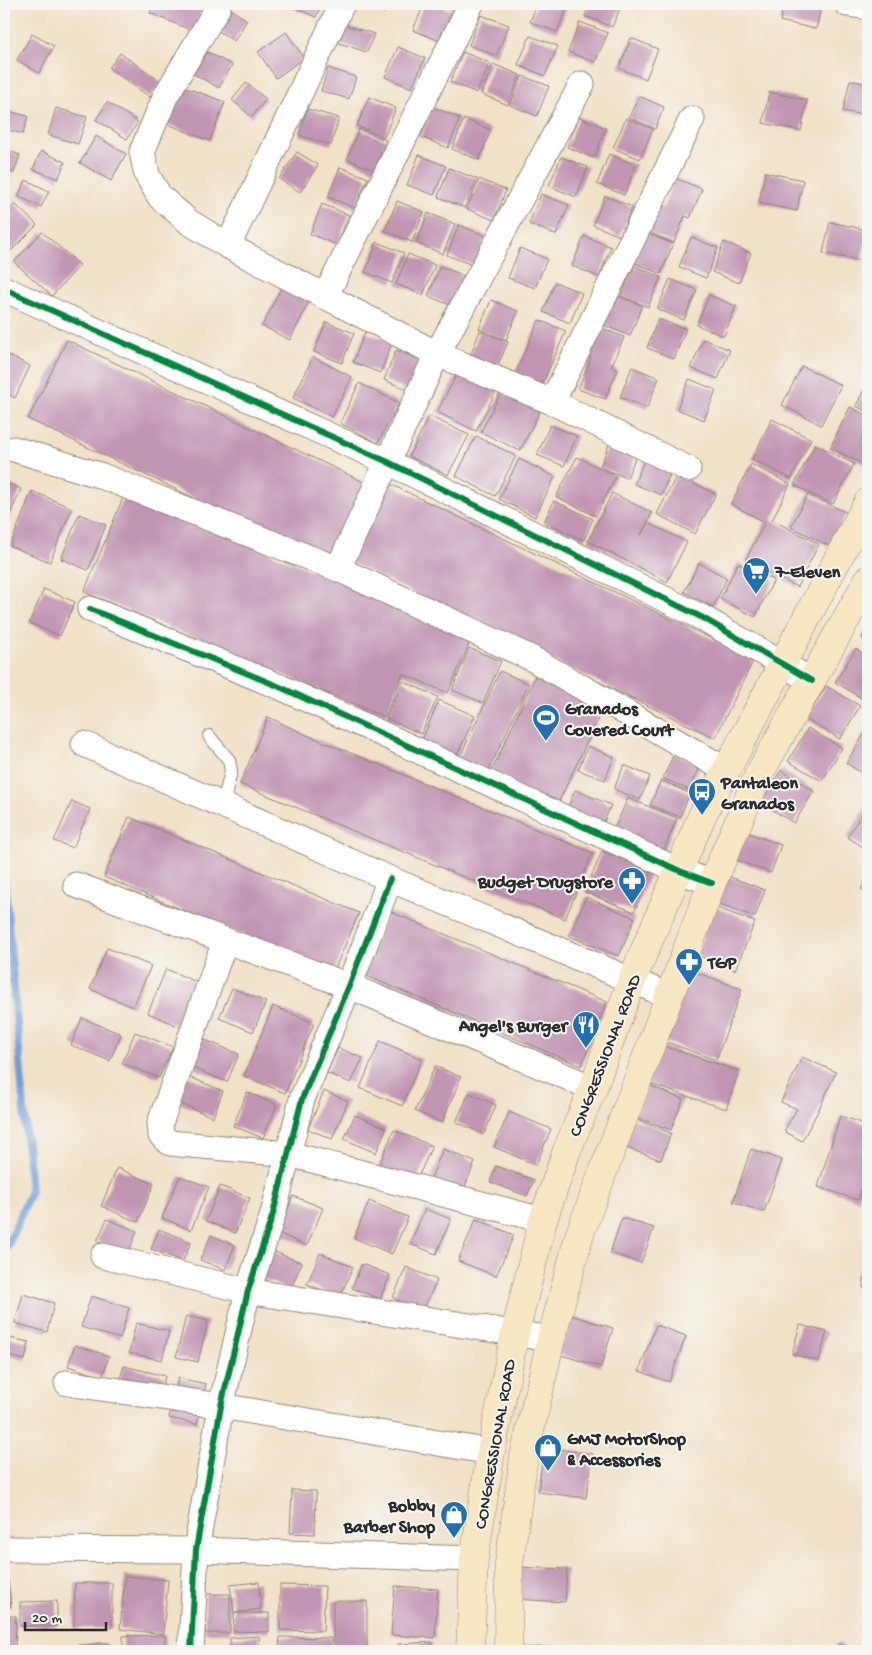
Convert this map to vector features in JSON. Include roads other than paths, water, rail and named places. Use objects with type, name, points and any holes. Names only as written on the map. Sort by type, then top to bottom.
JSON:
[{"type":"main road","name":"CONGRESSIONAL ROAD","points":[[470,1651],[474,1560],[490,1452],[515,1332],[543,1220],[567,1150],[593,1088],[632,980],[702,816],[868,502]]},
{"type":"main road","name":"CONGRESSIONAL ROAD","points":[[508,1651],[509,1563],[524,1457],[551,1339],[580,1233],[712,883],[758,776],[868,580]]},
{"type":"street","points":[[228,246],[342,4]]},
{"type":"street","points":[[325,297],[471,4]]},
{"type":"street","points":[[847,4],[868,7]]},
{"type":"street","points":[[218,7],[165,97],[142,152],[147,176],[160,197],[188,222],[228,246],[325,297],[437,354],[552,402],[688,469]]},
{"type":"street","points":[[338,569],[437,354],[582,84]]},
{"type":"street","points":[[552,402],[692,119]]},
{"type":"street","points":[[4,289],[388,462],[703,618],[812,681]]},
{"type":"street","points":[[14,449],[99,475],[338,569],[531,658],[726,770]]},
{"type":"street","points":[[90,609],[280,687],[680,871],[712,883]]},
{"type":"street","points":[[84,744],[390,879],[669,996]]},
{"type":"street","points":[[191,1651],[196,1550],[221,1406],[248,1291],[273,1214],[302,1099],[349,986],[390,879]]},
{"type":"street","points":[[76,886],[349,986],[593,1088]]},
{"type":"street","points":[[225,941],[160,1123],[161,1135],[170,1143],[289,1154],[543,1220]]},
{"type":"street","points":[[103,1256],[248,1291],[551,1339]]},
{"type":"street","points":[[67,1383],[221,1406],[490,1452]]},
{"type":"street","points":[[4,1548],[196,1550],[474,1560]]},
{"type":"lane","points":[[209,736],[229,760],[231,771],[223,804]]},
{"type":"waterway","points":[[4,873],[31,1191],[4,1254]]},
{"type":"place","name":"7-Eleven","points":[[756,595]]},
{"type":"place","name":"Granados Covered Court","points":[[546,742]]},
{"type":"place","name":"Pantaleon Granados","points":[[702,816]]},
{"type":"place","name":"Budget Drugstore","points":[[632,905]]},
{"type":"place","name":"TGP","points":[[689,986]]},
{"type":"place","name":"Angel's Burger","points":[[586,1049]]},
{"type":"place","name":"GMJ MotorShop & Accessories","points":[[548,1472]]},
{"type":"place","name":"Bobby Barber Shop","points":[[454,1539]]}]
